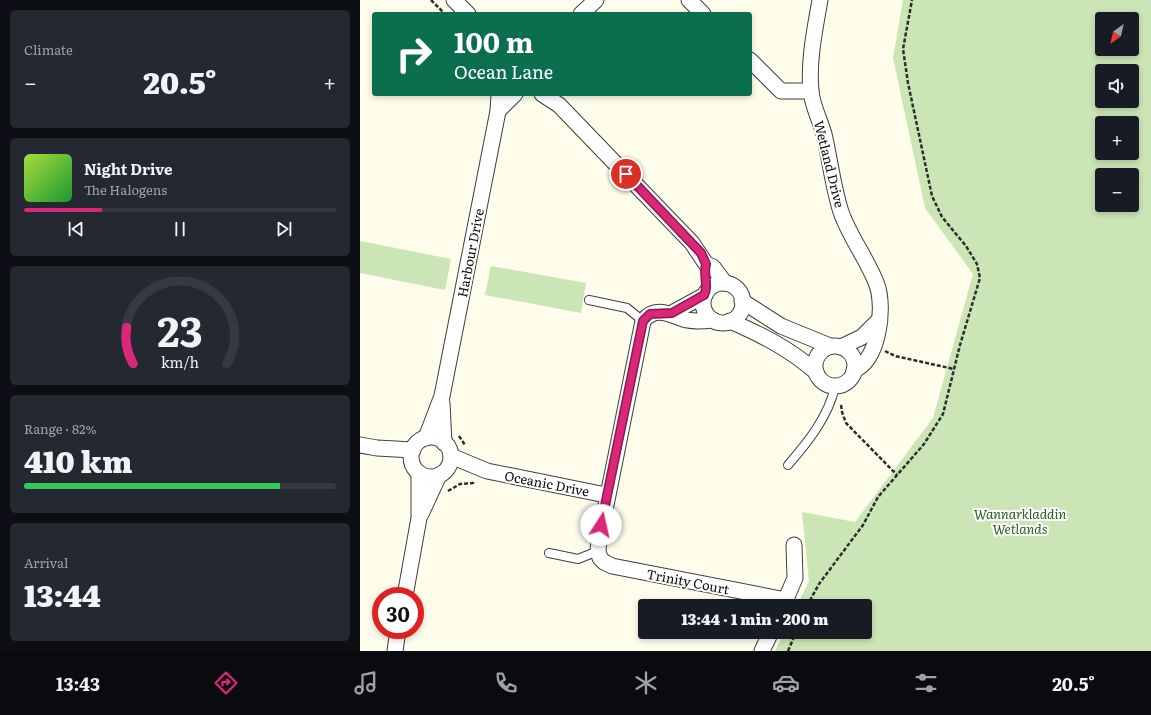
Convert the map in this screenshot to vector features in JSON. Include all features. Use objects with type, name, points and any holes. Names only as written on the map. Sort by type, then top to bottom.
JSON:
[{"type":"street","points":[[454,0],[466,12]]},
{"type":"street","points":[[583,12],[596,0]]},
{"type":"street","points":[[689,0],[701,12]]},
{"type":"street","name":"Wetland Drive","points":[[820,0],[813,45],[811,91],[824,132],[841,211],[852,238],[877,287],[878,335],[871,354],[862,366],[854,370]]},
{"type":"street","points":[[752,62],[781,90],[811,91]]},
{"type":"street","name":"Harbour Drive","points":[[426,438],[442,396],[498,111],[499,96]]},
{"type":"street","points":[[498,111],[513,96]]},
{"type":"street","points":[[547,96],[556,100],[692,242],[706,264],[714,267],[725,283],[737,289],[742,301],[741,311],[730,321]]},
{"type":"street","points":[[706,264],[704,272],[705,293],[703,306],[708,316],[713,320]]},
{"type":"street","points":[[672,313],[705,293],[715,285],[725,283]]},
{"type":"street","points":[[598,551],[606,495],[643,321],[650,314],[672,313],[687,320],[702,322],[713,320],[722,322],[730,321],[768,338],[798,357],[816,372],[823,382],[835,386],[847,381],[854,370],[853,359],[846,350],[781,326],[742,301]]},
{"type":"street","points":[[816,372],[816,360],[819,354],[863,336],[878,321]]},
{"type":"street","name":"Harbour Drive","points":[[442,396],[447,449]]},
{"type":"street","points":[[407,587],[419,518],[415,462],[421,441],[426,438],[439,439],[447,449],[450,462],[419,518]]},
{"type":"street","points":[[360,445],[377,448],[415,462],[429,477],[442,474]]},
{"type":"street","name":"Oceanic Drive","points":[[447,449],[481,473]]},
{"type":"street","name":"Oceanic Drive","points":[[442,474],[481,473],[606,495]]},
{"type":"street","name":"Trinity Court","points":[[787,599],[795,578],[794,545]]},
{"type":"street","name":"Trinity Court","points":[[598,551],[602,560],[612,566],[766,599]]},
{"type":"street","points":[[394,651],[396,639]]},
{"type":"street","points":[[762,651],[768,639]]},
{"type":"lane","points":[[590,300],[627,308],[643,321]]},
{"type":"lane","points":[[788,465],[803,448],[818,426],[832,400],[835,386]]},
{"type":"lane","points":[[549,553],[580,559],[598,551]]},
{"type":"path","points":[[431,0],[443,12]]},
{"type":"path","points":[[811,599],[819,584],[863,525],[878,496],[924,444],[943,414],[960,345],[980,278],[977,264],[966,246],[942,217],[932,196],[908,83],[903,48],[912,0]]},
{"type":"path","points":[[885,351],[895,356],[954,369]]},
{"type":"path","points":[[841,400],[842,412],[846,423],[897,475]]},
{"type":"path","points":[[456,430],[462,442],[468,448]]},
{"type":"path","points":[[447,492],[460,484],[473,483],[481,473]]},
{"type":"path","points":[[788,651],[793,639]]},
{"type":"green space","name":"Wannarkladdin Wetlands","points":[[903,0],[1151,0],[1151,651],[775,651],[781,639],[872,639],[872,599],[800,599],[809,581],[802,512],[855,522],[933,418],[973,274],[925,208],[893,58]]},
{"type":"green space","points":[[360,241],[451,259],[445,290],[360,273]]},
{"type":"green space","points":[[491,266],[586,283],[581,313],[485,295]]},
{"type":"route","points":[[601,525],[643,321],[650,314],[672,313],[704,295],[706,291],[704,272],[706,264],[701,253],[626,174]]}]
